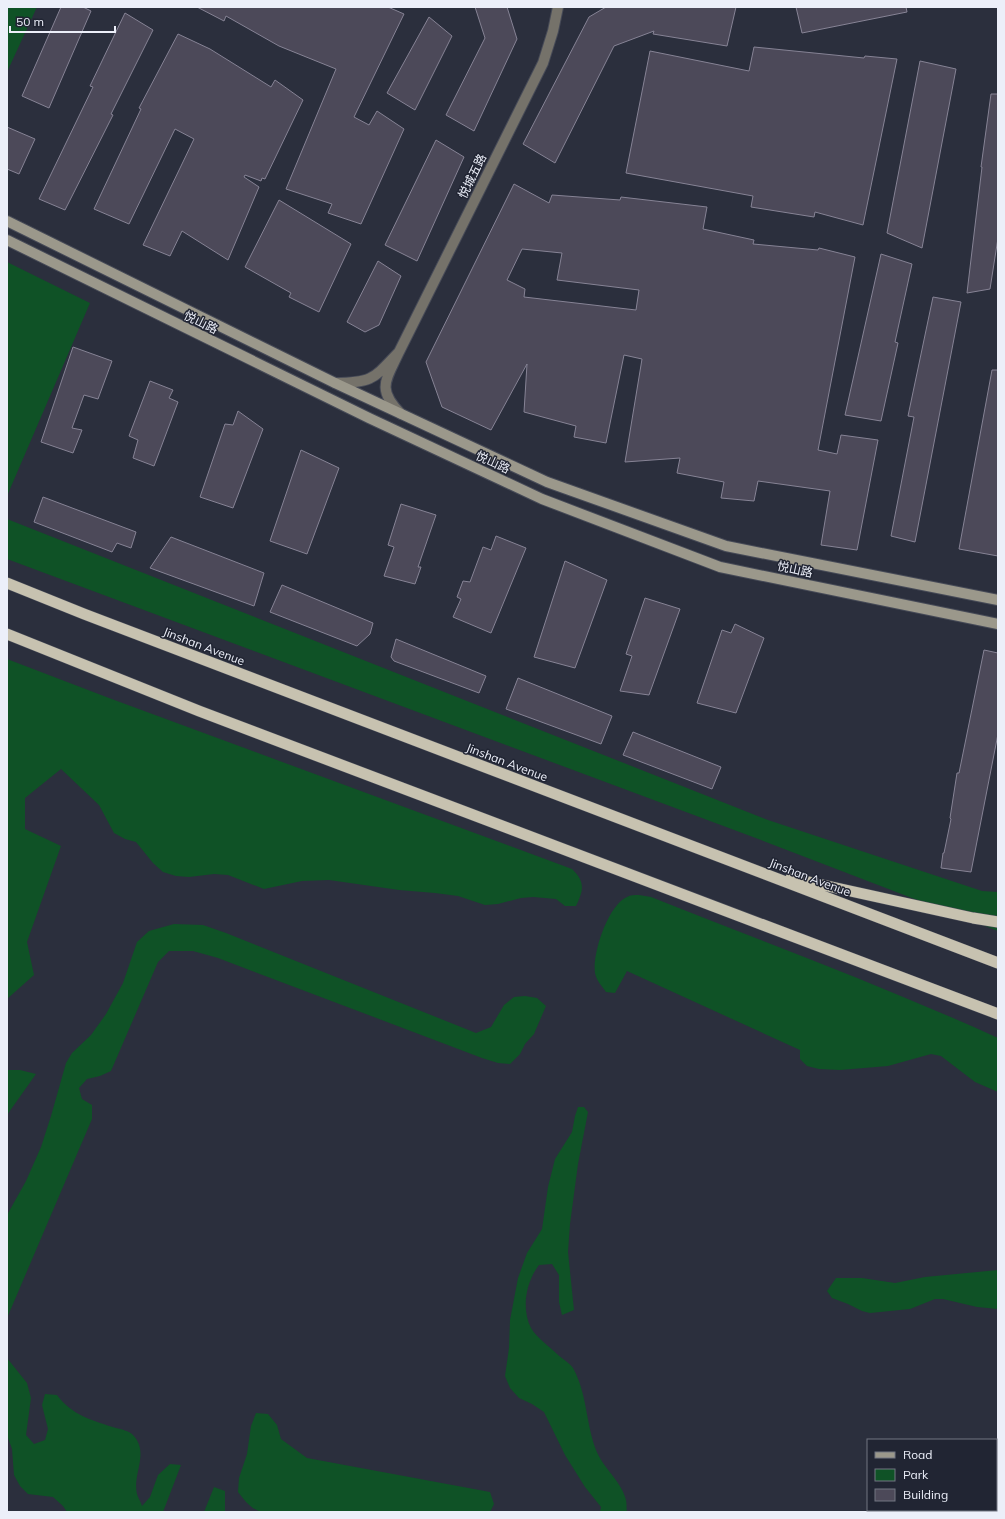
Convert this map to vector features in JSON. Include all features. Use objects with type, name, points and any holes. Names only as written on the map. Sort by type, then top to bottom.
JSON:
[{"type":"highway","name":"Jinshan Avenue","points":[[7,583],[998,963]]},
{"type":"highway","points":[[7,634],[199,711],[998,1015]]},
{"type":"highway","points":[[756,870],[973,918],[998,922]]},
{"type":"main road","name":"悦山路","points":[[7,221],[403,415],[547,482],[726,546],[998,600]]},
{"type":"main road","name":"悦山路","points":[[7,240],[369,418],[542,499],[720,567],[998,624]]},
{"type":"street","name":"悦城五路","points":[[403,415],[392,404],[387,396],[385,388],[386,379],[543,63],[553,31],[558,7]]},
{"type":"street","points":[[335,382],[359,382],[370,379],[379,373],[399,352]]},
{"type":"green space","points":[[7,7],[37,7],[7,72]]},
{"type":"green space","points":[[7,262],[90,303],[7,496]]},
{"type":"green space","points":[[7,519],[768,820],[982,891],[998,892],[998,931],[761,840],[7,559]]},
{"type":"green space","points":[[7,659],[572,869],[579,878],[582,886],[579,900],[576,906],[565,906],[556,899],[533,897],[485,905],[458,896],[399,890],[329,880],[302,881],[264,889],[228,875],[214,874],[189,877],[176,876],[163,872],[153,863],[136,842],[125,839],[114,833],[99,805],[61,769],[25,798],[25,829],[61,846],[27,942],[34,975],[7,999]]},
{"type":"green space","points":[[639,895],[651,897],[825,965],[912,1000],[998,1038],[998,1092],[975,1082],[941,1056],[931,1054],[888,1066],[840,1070],[819,1069],[807,1066],[800,1059],[800,1050],[627,971],[615,993],[606,992],[598,981],[595,973],[596,954],[603,931],[608,920],[620,902],[627,897]]},
{"type":"green space","points":[[174,924],[203,925],[226,933],[476,1033],[491,1027],[504,1005],[514,997],[525,996],[537,998],[546,1006],[534,1034],[525,1044],[520,1054],[510,1064],[498,1063],[218,958],[193,951],[169,951],[158,962],[111,1071],[100,1076],[87,1079],[79,1088],[82,1099],[92,1105],[92,1119],[7,1318],[7,1215],[26,1181],[41,1147],[66,1063],[72,1053],[91,1035],[106,1014],[123,983],[137,942],[149,931]]},
{"type":"green space","points":[[7,1070],[20,1070],[36,1074],[7,1115]]},
{"type":"green space","points":[[578,1107],[584,1107],[588,1112],[578,1164],[568,1252],[574,1310],[562,1315],[559,1302],[559,1275],[552,1264],[539,1265],[531,1279],[526,1295],[526,1312],[531,1328],[536,1335],[573,1368],[578,1378],[584,1398],[590,1430],[596,1450],[599,1457],[624,1493],[627,1512],[600,1512],[601,1507],[585,1487],[565,1455],[544,1412],[519,1398],[510,1388],[505,1376],[509,1348],[510,1320],[518,1278],[527,1253],[542,1229],[548,1187],[555,1159],[572,1132]]},
{"type":"green space","points":[[998,1270],[998,1309],[977,1307],[943,1299],[935,1299],[910,1309],[870,1313],[832,1298],[827,1291],[836,1278],[862,1278],[895,1283],[925,1277]]},
{"type":"green space","points":[[7,1358],[27,1383],[31,1398],[26,1435],[34,1444],[45,1440],[48,1429],[42,1405],[45,1394],[57,1395],[69,1408],[76,1412],[99,1423],[125,1430],[133,1435],[138,1442],[140,1449],[140,1464],[136,1486],[137,1494],[142,1506],[150,1497],[158,1475],[170,1464],[181,1465],[163,1512],[67,1512],[53,1497],[28,1494],[20,1486],[14,1475],[12,1449],[7,1435]]},
{"type":"green space","points":[[256,1413],[268,1414],[277,1425],[281,1439],[307,1458],[490,1492],[494,1504],[490,1512],[261,1512],[245,1501],[238,1492],[239,1478],[247,1454],[251,1426]]},
{"type":"green space","points":[[214,1487],[225,1491],[225,1512],[204,1512]]},
{"type":"building","points":[[61,7],[83,7],[91,11],[49,108],[22,96]]},
{"type":"building","points":[[197,7],[388,7],[404,14],[354,117],[369,125],[377,111],[404,129],[361,224],[328,213],[332,204],[286,189],[336,69],[279,46],[226,16],[224,21]]},
{"type":"building","points":[[475,7],[507,7],[517,39],[474,131],[446,115],[485,38]]},
{"type":"building","points":[[606,7],[736,7],[727,46],[653,34],[654,31],[614,46],[555,163],[523,144],[589,17]]},
{"type":"building","points":[[796,7],[906,7],[907,12],[802,33]]},
{"type":"building","points":[[125,13],[153,30],[111,114],[113,115],[65,210],[39,199],[93,87],[90,86]]},
{"type":"building","points":[[429,17],[452,36],[415,110],[387,93]]},
{"type":"building","points":[[178,34],[210,49],[271,87],[275,80],[303,100],[265,179],[262,178],[261,181],[245,175],[244,177],[259,187],[228,260],[182,231],[170,256],[143,245],[194,139],[175,129],[129,224],[94,209],[141,109],[139,108]]},
{"type":"building","points":[[754,47],[864,58],[865,56],[897,59],[863,225],[815,212],[814,217],[751,207],[753,196],[626,173],[650,51],[749,71]]},
{"type":"building","points":[[920,61],[956,69],[922,248],[887,233]]},
{"type":"building","points":[[991,94],[998,94],[998,238],[990,289],[967,293],[981,167]]},
{"type":"building","points":[[7,127],[35,139],[19,174],[7,169]]},
{"type":"building","points":[[436,140],[464,157],[417,261],[385,245]]},
{"type":"building","points":[[514,184],[549,203],[552,195],[620,200],[621,197],[707,207],[703,229],[754,240],[753,244],[818,250],[819,248],[855,257],[818,450],[837,454],[841,435],[878,440],[857,550],[821,545],[830,491],[758,481],[754,501],[721,498],[724,482],[677,473],[680,458],[625,462],[642,359],[624,355],[606,443],[574,437],[576,426],[524,412],[527,364],[491,430],[442,407],[426,362]],"holes":[[[522,249],[562,253],[557,280],[639,290],[636,310],[524,297],[525,289],[507,280]]]},
{"type":"building","points":[[279,200],[351,244],[319,312],[289,297],[291,293],[245,267]]},
{"type":"building","points":[[881,254],[912,264],[895,342],[898,343],[881,421],[845,415]]},
{"type":"building","points":[[378,261],[401,276],[379,325],[365,332],[347,322]]},
{"type":"building","points":[[933,297],[961,302],[915,542],[891,536],[914,417],[908,416]]},
{"type":"building","points":[[73,347],[112,361],[98,399],[84,395],[72,428],[82,430],[73,453],[41,442]]},
{"type":"building","points":[[992,370],[998,370],[998,556],[959,549]]},
{"type":"building","points":[[150,381],[173,390],[169,398],[178,402],[154,466],[133,458],[138,440],[129,436]]},
{"type":"building","points":[[238,411],[263,429],[233,508],[200,497],[225,424],[233,425]]},
{"type":"building","points":[[301,450],[339,468],[307,554],[270,541]]},
{"type":"building","points":[[43,497],[136,532],[131,548],[117,543],[112,552],[34,522]]},
{"type":"building","points":[[401,504],[436,515],[418,567],[421,567],[415,584],[384,576],[394,547],[388,545]]},
{"type":"building","points":[[496,536],[526,548],[491,633],[453,617],[461,599],[457,597],[463,581],[470,582],[483,547],[491,550]]},
{"type":"building","points":[[171,537],[264,573],[254,606],[150,568]]},
{"type":"building","points":[[565,561],[607,580],[575,668],[534,657]]},
{"type":"building","points":[[282,585],[373,623],[370,634],[357,646],[270,612]]},
{"type":"building","points":[[645,598],[680,609],[649,695],[620,691],[632,656],[626,654]]},
{"type":"building","points":[[735,624],[764,638],[736,713],[697,703],[722,630],[731,633]]},
{"type":"building","points":[[396,639],[486,676],[479,693],[394,661],[391,657]]},
{"type":"building","points":[[984,650],[998,653],[998,734],[971,872],[941,868],[951,819],[957,773],[959,773]]},
{"type":"building","points":[[518,678],[612,716],[601,744],[506,709]]},
{"type":"building","points":[[633,732],[721,767],[712,789],[623,755]]}]
